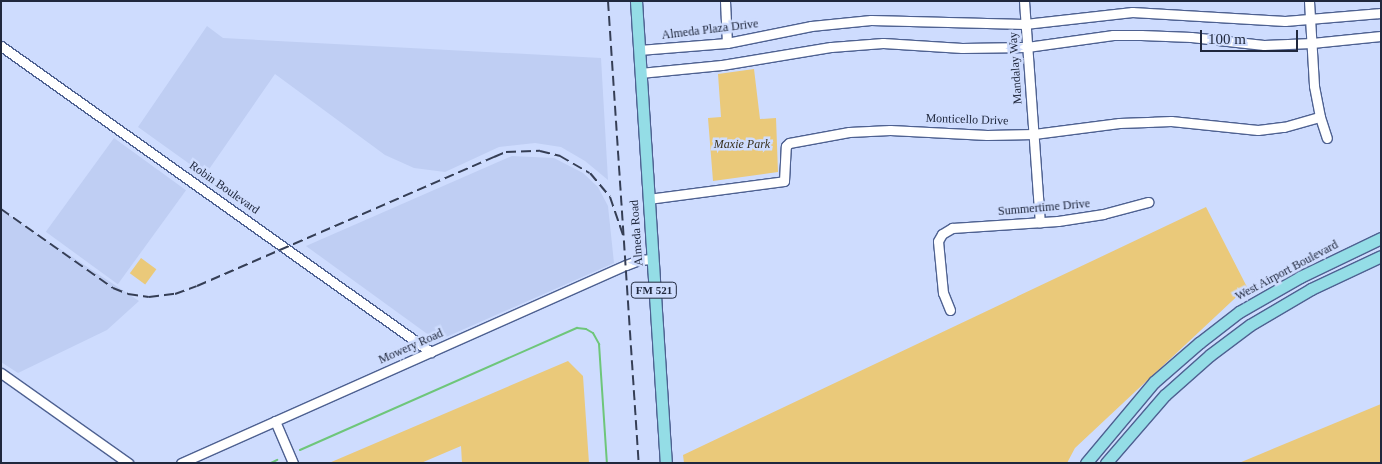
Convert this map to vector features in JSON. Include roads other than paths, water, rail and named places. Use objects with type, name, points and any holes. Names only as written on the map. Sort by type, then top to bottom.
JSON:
[{"type":"main road","name":"Almeda Road","points":[[636,1],[666,463]]},
{"type":"main road","name":"West Airport Boulevard","points":[[1086,463],[1154,382],[1239,312],[1274,292],[1381,238]]},
{"type":"main road","points":[[1100,444],[1109,458],[1165,395],[1210,355],[1250,325],[1285,304],[1381,256]]},
{"type":"main road","points":[[1199,343],[1210,355]]},
{"type":"street","points":[[725,1],[727,42]]},
{"type":"street","name":"Mandalay Way","points":[[1024,1],[1040,222]]},
{"type":"street","points":[[1309,1],[1314,86],[1320,117],[1327,138]]},
{"type":"street","name":"Almeda Plaza Drive","points":[[639,50],[727,42],[811,26],[871,20],[1025,24],[1132,12],[1310,21],[1381,13]]},
{"type":"street","points":[[640,73],[722,65],[831,47],[883,43],[962,48],[1027,47],[1113,35],[1141,35],[1185,36],[1264,45],[1312,43],[1381,36]]},
{"type":"street","name":"Robin Boulevard","points":[[1,46],[431,352]]},
{"type":"street","name":"Monticello Drive","points":[[648,199],[784,181],[786,146],[794,140],[814,137],[890,130],[987,135],[1034,134],[1118,123],[1171,121],[1258,130],[1284,127],[1320,117]]},
{"type":"street","name":"Summertime Drive","points":[[950,310],[943,293],[938,241],[942,234],[952,228],[1040,222],[1103,214],[1148,202]]},
{"type":"street","name":"Mowery Road","points":[[181,463],[626,265],[639,260],[652,259]]},
{"type":"street","points":[[1,373],[128,463]]},
{"type":"street","points":[[275,421],[293,463]]},
{"type":"waterway","points":[[300,450],[577,328],[586,329],[593,333],[599,344],[607,463]]},
{"type":"waterway","points":[[271,463],[277,460]]},
{"type":"railway","points":[[608,1],[639,463]]},
{"type":"railway","points":[[1,209],[113,288],[128,294],[149,297],[175,294],[197,286],[506,152],[540,151],[560,156],[590,173],[610,197],[624,238]]},
{"type":"park label","name":"Maxie Park","points":[[742,145]]}]
